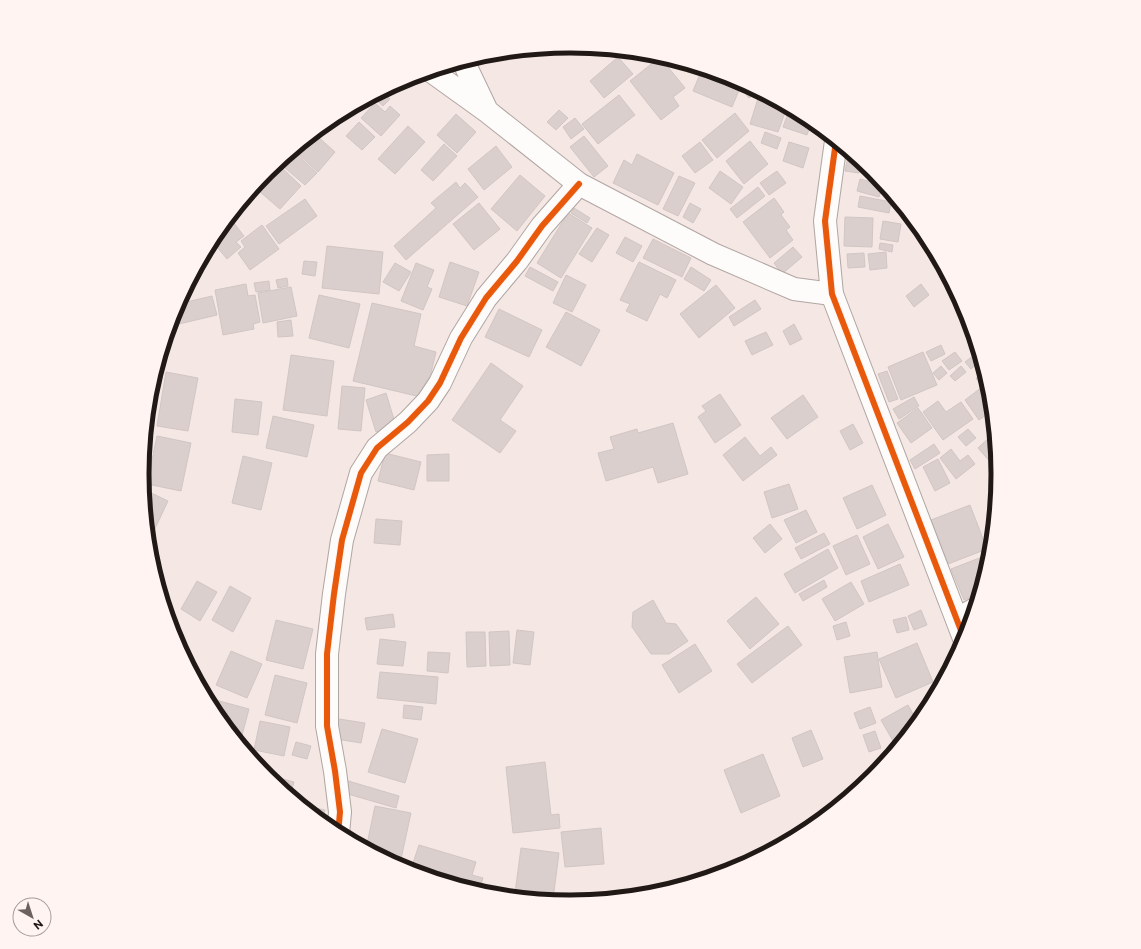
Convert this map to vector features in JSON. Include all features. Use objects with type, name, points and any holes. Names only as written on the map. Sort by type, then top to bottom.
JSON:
[{"type":"street","points":[[466,66],[488,112]]},
{"type":"street","points":[[435,75],[488,112],[579,184],[712,254],[794,289],[832,294]]},
{"type":"street","points":[[835,147],[825,221],[832,294],[962,632]]},
{"type":"street","points":[[339,827],[340,812],[327,726],[327,654],[342,540],[361,473],[377,448],[408,422],[428,402],[440,383],[461,338],[486,298],[517,262],[542,226],[579,184]]},
{"type":"street","points":[[957,619],[969,612]]},
{"type":"building","points":[[618,57],[633,74],[604,98],[590,81]]},
{"type":"building","points":[[655,61],[665,64],[685,88],[673,97],[679,106],[661,120],[630,81]]},
{"type":"building","points":[[700,73],[740,88],[732,107],[693,91]]},
{"type":"building","points":[[742,89],[754,94],[749,98]]},
{"type":"building","points":[[386,95],[390,99],[383,106],[376,100]]},
{"type":"building","points":[[619,95],[635,115],[598,144],[582,124]]},
{"type":"building","points":[[758,97],[785,112],[778,132],[750,124]]},
{"type":"building","points":[[375,103],[385,112],[390,106],[400,115],[381,136],[361,118]]},
{"type":"building","points":[[559,110],[568,118],[556,130],[547,122]]},
{"type":"building","points":[[735,113],[749,131],[717,158],[702,140]]},
{"type":"building","points":[[788,113],[810,127],[807,135],[783,127]]},
{"type":"building","points":[[456,114],[476,132],[457,153],[437,135]]},
{"type":"building","points":[[575,118],[584,129],[571,139],[563,127]]},
{"type":"building","points":[[359,122],[375,137],[362,150],[346,136]]},
{"type":"building","points":[[408,126],[425,142],[395,174],[378,159]]},
{"type":"building","points":[[765,132],[781,138],[777,149],[761,143]]},
{"type":"building","points":[[584,136],[608,166],[594,177],[570,147]]},
{"type":"building","points":[[318,137],[335,152],[318,172],[298,154]]},
{"type":"building","points":[[750,141],[768,164],[744,184],[726,161]]},
{"type":"building","points":[[700,142],[713,160],[695,173],[682,156]]},
{"type":"building","points":[[789,142],[809,148],[803,168],[783,161]]},
{"type":"building","points":[[444,144],[457,156],[433,181],[421,170]]},
{"type":"building","points":[[496,146],[512,167],[484,190],[468,169]]},
{"type":"building","points":[[637,154],[674,173],[658,205],[613,183],[624,160],[632,165]]},
{"type":"building","points":[[297,155],[317,173],[305,185],[284,167]]},
{"type":"building","points":[[848,158],[860,168],[859,173],[845,171]]},
{"type":"building","points":[[282,168],[301,186],[280,209],[259,191]]},
{"type":"building","points":[[720,171],[743,187],[731,204],[709,188]]},
{"type":"building","points":[[777,171],[786,183],[769,195],[760,183]]},
{"type":"building","points":[[866,173],[870,178],[865,177]]},
{"type":"building","points":[[520,175],[545,196],[517,231],[491,209]]},
{"type":"building","points":[[679,176],[695,183],[678,216],[663,209]]},
{"type":"building","points":[[860,179],[875,183],[881,190],[879,197],[857,191]]},
{"type":"building","points":[[456,182],[460,188],[465,183],[478,197],[406,260],[394,246],[436,208],[431,203]]},
{"type":"building","points":[[758,187],[765,196],[737,218],[730,209]]},
{"type":"building","points":[[860,196],[891,202],[889,213],[858,207]]},
{"type":"building","points":[[774,198],[784,212],[781,215],[790,227],[786,230],[793,240],[770,258],[743,222]]},
{"type":"building","points":[[305,199],[317,216],[279,244],[266,226]]},
{"type":"building","points":[[479,203],[500,229],[474,250],[453,224]]},
{"type":"building","points":[[690,203],[701,209],[693,223],[683,217]]},
{"type":"building","points":[[574,208],[590,218],[587,223],[571,213]]},
{"type":"building","points":[[568,213],[592,228],[561,278],[537,263]]},
{"type":"building","points":[[845,217],[873,218],[872,247],[844,246]]},
{"type":"building","points":[[883,221],[901,224],[898,242],[880,239]]},
{"type":"building","points":[[233,222],[244,236],[236,242],[241,247],[227,259],[216,246]]},
{"type":"building","points":[[262,225],[279,249],[250,270],[238,253],[245,247],[241,241]]},
{"type":"building","points":[[597,228],[609,235],[592,262],[579,254]]},
{"type":"building","points":[[625,237],[642,246],[633,262],[616,253]]},
{"type":"building","points":[[653,239],[691,258],[682,277],[643,258]]},
{"type":"building","points":[[880,243],[893,245],[892,252],[879,249]]},
{"type":"building","points":[[327,246],[383,252],[379,294],[322,288]]},
{"type":"building","points":[[793,247],[802,257],[782,274],[774,263]]},
{"type":"building","points":[[886,252],[887,268],[870,270],[868,254]]},
{"type":"building","points":[[864,253],[865,267],[848,268],[847,254]]},
{"type":"building","points":[[304,261],[317,262],[315,276],[302,274]]},
{"type":"building","points":[[450,262],[479,272],[467,306],[439,297]]},
{"type":"building","points":[[639,262],[676,280],[667,298],[660,294],[647,321],[626,311],[630,304],[620,300]]},
{"type":"building","points":[[395,263],[411,272],[399,291],[383,282]]},
{"type":"building","points":[[416,263],[434,270],[427,287],[432,289],[423,310],[401,301]]},
{"type":"building","points":[[530,267],[558,282],[553,291],[525,276]]},
{"type":"building","points":[[691,267],[711,280],[704,291],[684,279]]},
{"type":"building","points":[[566,275],[586,285],[572,312],[553,303]]},
{"type":"building","points":[[287,278],[288,286],[278,288],[276,280]]},
{"type":"building","points":[[269,281],[270,290],[256,292],[254,283]]},
{"type":"building","points":[[246,284],[248,296],[255,295],[260,322],[253,324],[254,329],[223,335],[215,290]]},
{"type":"building","points":[[921,284],[929,295],[914,307],[906,296]]},
{"type":"building","points":[[716,285],[735,308],[699,338],[680,314]]},
{"type":"building","points":[[291,287],[297,316],[263,323],[258,293]]},
{"type":"building","points":[[319,295],[360,304],[349,348],[309,338]]},
{"type":"building","points":[[212,296],[217,315],[179,324],[178,321],[186,302]]},
{"type":"building","points":[[755,300],[761,309],[734,326],[729,317]]},
{"type":"building","points":[[372,303],[421,314],[414,346],[436,352],[425,398],[353,381]]},
{"type":"building","points":[[499,309],[542,330],[529,357],[485,337]]},
{"type":"building","points":[[566,312],[600,330],[581,366],[546,347]]},
{"type":"building","points":[[291,320],[293,336],[278,337],[277,322]]},
{"type":"building","points":[[794,324],[802,339],[790,345],[783,331]]},
{"type":"building","points":[[766,332],[773,345],[752,355],[745,341]]},
{"type":"building","points":[[941,345],[945,354],[931,361],[926,352]]},
{"type":"building","points":[[923,352],[937,385],[901,400],[888,367]]},
{"type":"building","points":[[955,352],[962,361],[949,370],[942,361]]},
{"type":"building","points":[[975,354],[977,363],[971,369],[965,362]]},
{"type":"building","points":[[291,355],[334,361],[327,416],[283,410]]},
{"type":"building","points":[[491,363],[523,386],[500,420],[516,431],[500,453],[452,420]]},
{"type":"building","points":[[941,366],[947,373],[939,380],[933,373]]},
{"type":"building","points":[[961,366],[966,372],[955,381],[950,376]]},
{"type":"building","points":[[887,371],[898,399],[889,402],[878,374]]},
{"type":"building","points":[[166,372],[198,378],[188,431],[157,426]]},
{"type":"building","points":[[980,375],[987,414],[979,420],[965,400],[982,387],[976,378]]},
{"type":"building","points":[[160,383],[156,406],[157,392]]},
{"type":"building","points":[[342,386],[365,388],[361,431],[338,429]]},
{"type":"building","points":[[386,393],[396,426],[376,432],[366,400]]},
{"type":"building","points":[[720,394],[741,425],[715,443],[698,417],[706,411],[702,406]]},
{"type":"building","points":[[803,395],[818,417],[787,439],[771,418]]},
{"type":"building","points":[[914,397],[919,406],[899,419],[893,409]]},
{"type":"building","points":[[235,399],[262,402],[258,435],[232,432]]},
{"type":"building","points":[[938,401],[946,412],[961,402],[973,419],[943,440],[923,412]]},
{"type":"building","points":[[918,408],[932,428],[911,443],[897,423]]},
{"type":"building","points":[[273,416],[314,425],[307,457],[266,448]]},
{"type":"building","points":[[673,423],[688,474],[658,483],[653,467],[606,481],[598,453],[614,449],[610,437],[637,429],[638,433]]},
{"type":"building","points":[[853,424],[863,443],[850,450],[840,431]]},
{"type":"building","points":[[968,429],[976,438],[966,446],[958,437]]},
{"type":"building","points":[[157,436],[191,443],[181,491],[149,484],[149,474]]},
{"type":"building","points":[[745,437],[760,456],[771,447],[777,455],[743,481],[723,455]]},
{"type":"building","points":[[990,437],[992,464],[978,448]]},
{"type":"building","points":[[934,444],[940,453],[915,469],[910,460]]},
{"type":"building","points":[[951,449],[960,461],[968,455],[975,464],[956,479],[940,458]]},
{"type":"building","points":[[385,453],[421,462],[414,490],[378,481]]},
{"type":"building","points":[[449,454],[449,481],[427,481],[427,455]]},
{"type":"building","points":[[243,456],[272,463],[261,510],[232,503]]},
{"type":"building","points":[[938,459],[950,483],[935,491],[923,467]]},
{"type":"building","points":[[789,484],[798,509],[772,518],[764,492]]},
{"type":"building","points":[[872,485],[886,515],[857,529],[843,498]]},
{"type":"building","points":[[150,492],[168,501],[153,532]]},
{"type":"building","points":[[970,505],[986,546],[985,550],[948,564],[931,520]]},
{"type":"building","points":[[806,510],[817,532],[796,543],[784,520]]},
{"type":"building","points":[[376,519],[402,521],[400,545],[374,543]]},
{"type":"building","points":[[770,524],[782,539],[765,553],[753,538]]},
{"type":"building","points":[[888,524],[904,557],[878,569],[863,537]]},
{"type":"building","points":[[824,533],[830,544],[801,559],[795,548]]},
{"type":"building","points":[[857,535],[870,564],[846,575],[833,546]]},
{"type":"building","points":[[828,549],[838,568],[795,593],[784,574]]},
{"type":"building","points":[[982,557],[983,560],[974,595],[964,600],[951,569]]},
{"type":"building","points":[[900,564],[909,585],[869,602],[861,581]]},
{"type":"building","points":[[824,580],[827,587],[803,601],[799,594]]},
{"type":"building","points":[[197,581],[217,592],[200,621],[181,609]]},
{"type":"building","points":[[851,582],[864,604],[835,621],[822,599]]},
{"type":"building","points":[[230,586],[251,598],[233,632],[212,620]]},
{"type":"building","points":[[756,597],[779,624],[750,649],[727,621]]},
{"type":"building","points":[[653,600],[666,623],[676,624],[688,641],[669,654],[651,654],[632,627],[633,612]]},
{"type":"building","points":[[921,610],[927,625],[914,630],[908,616]]},
{"type":"building","points":[[393,614],[395,627],[367,630],[365,618]]},
{"type":"building","points":[[906,617],[909,630],[897,633],[893,620]]},
{"type":"building","points":[[276,620],[313,629],[303,669],[266,660]]},
{"type":"building","points":[[846,622],[850,636],[837,640],[833,626]]},
{"type":"building","points":[[788,626],[802,645],[752,683],[737,664]]},
{"type":"building","points":[[517,630],[534,632],[530,665],[513,663]]},
{"type":"building","points":[[509,631],[510,665],[490,666],[489,632]]},
{"type":"building","points":[[466,632],[485,632],[486,666],[467,667]]},
{"type":"building","points":[[380,639],[406,642],[403,666],[377,664]]},
{"type":"building","points":[[917,643],[933,682],[896,698],[879,659]]},
{"type":"building","points":[[695,644],[712,671],[679,693],[662,665]]},
{"type":"building","points":[[231,651],[262,664],[247,698],[216,685]]},
{"type":"building","points":[[428,652],[450,653],[448,673],[427,671]]},
{"type":"building","points":[[877,652],[882,687],[850,693],[844,657]]},
{"type":"building","points":[[380,672],[438,677],[436,704],[377,698]]},
{"type":"building","points":[[275,675],[307,683],[297,723],[265,715]]},
{"type":"building","points":[[214,700],[249,709],[241,737]]},
{"type":"building","points":[[404,705],[423,707],[421,720],[403,718]]},
{"type":"building","points":[[908,705],[915,717],[894,743],[881,720]]},
{"type":"building","points":[[870,707],[876,723],[860,729],[854,713]]},
{"type":"building","points":[[339,719],[365,723],[361,743],[336,739]]},
{"type":"building","points":[[260,721],[290,727],[284,756],[254,750]]},
{"type":"building","points":[[382,729],[418,739],[405,783],[368,772]]},
{"type":"building","points":[[811,730],[823,759],[803,767],[792,738]]},
{"type":"building","points":[[875,731],[881,748],[869,752],[863,735]]},
{"type":"building","points":[[296,742],[311,746],[307,759],[292,755]]},
{"type":"building","points":[[763,754],[780,796],[741,813],[724,770]]},
{"type":"building","points":[[545,762],[551,815],[559,814],[560,828],[513,833],[506,767]]},
{"type":"building","points":[[277,778],[294,782],[292,790]]},
{"type":"building","points":[[345,780],[399,796],[396,808],[341,792]]},
{"type":"building","points":[[375,806],[411,813],[401,859],[384,853],[367,844]]},
{"type":"building","points":[[312,807],[325,810],[324,816]]},
{"type":"building","points":[[601,828],[604,864],[565,867],[561,832]]},
{"type":"building","points":[[419,845],[476,862],[472,875],[483,878],[480,886],[435,874],[412,865]]},
{"type":"building","points":[[521,848],[559,853],[553,895],[515,892]]},
{"type":"cycle path","points":[[835,147],[825,221],[832,294],[962,632]]},
{"type":"cycle path","points":[[339,827],[340,812],[327,726],[327,654],[342,540],[361,473],[377,448],[408,422],[428,401],[440,383],[461,338],[486,298],[517,261],[542,226],[579,184]]}]
